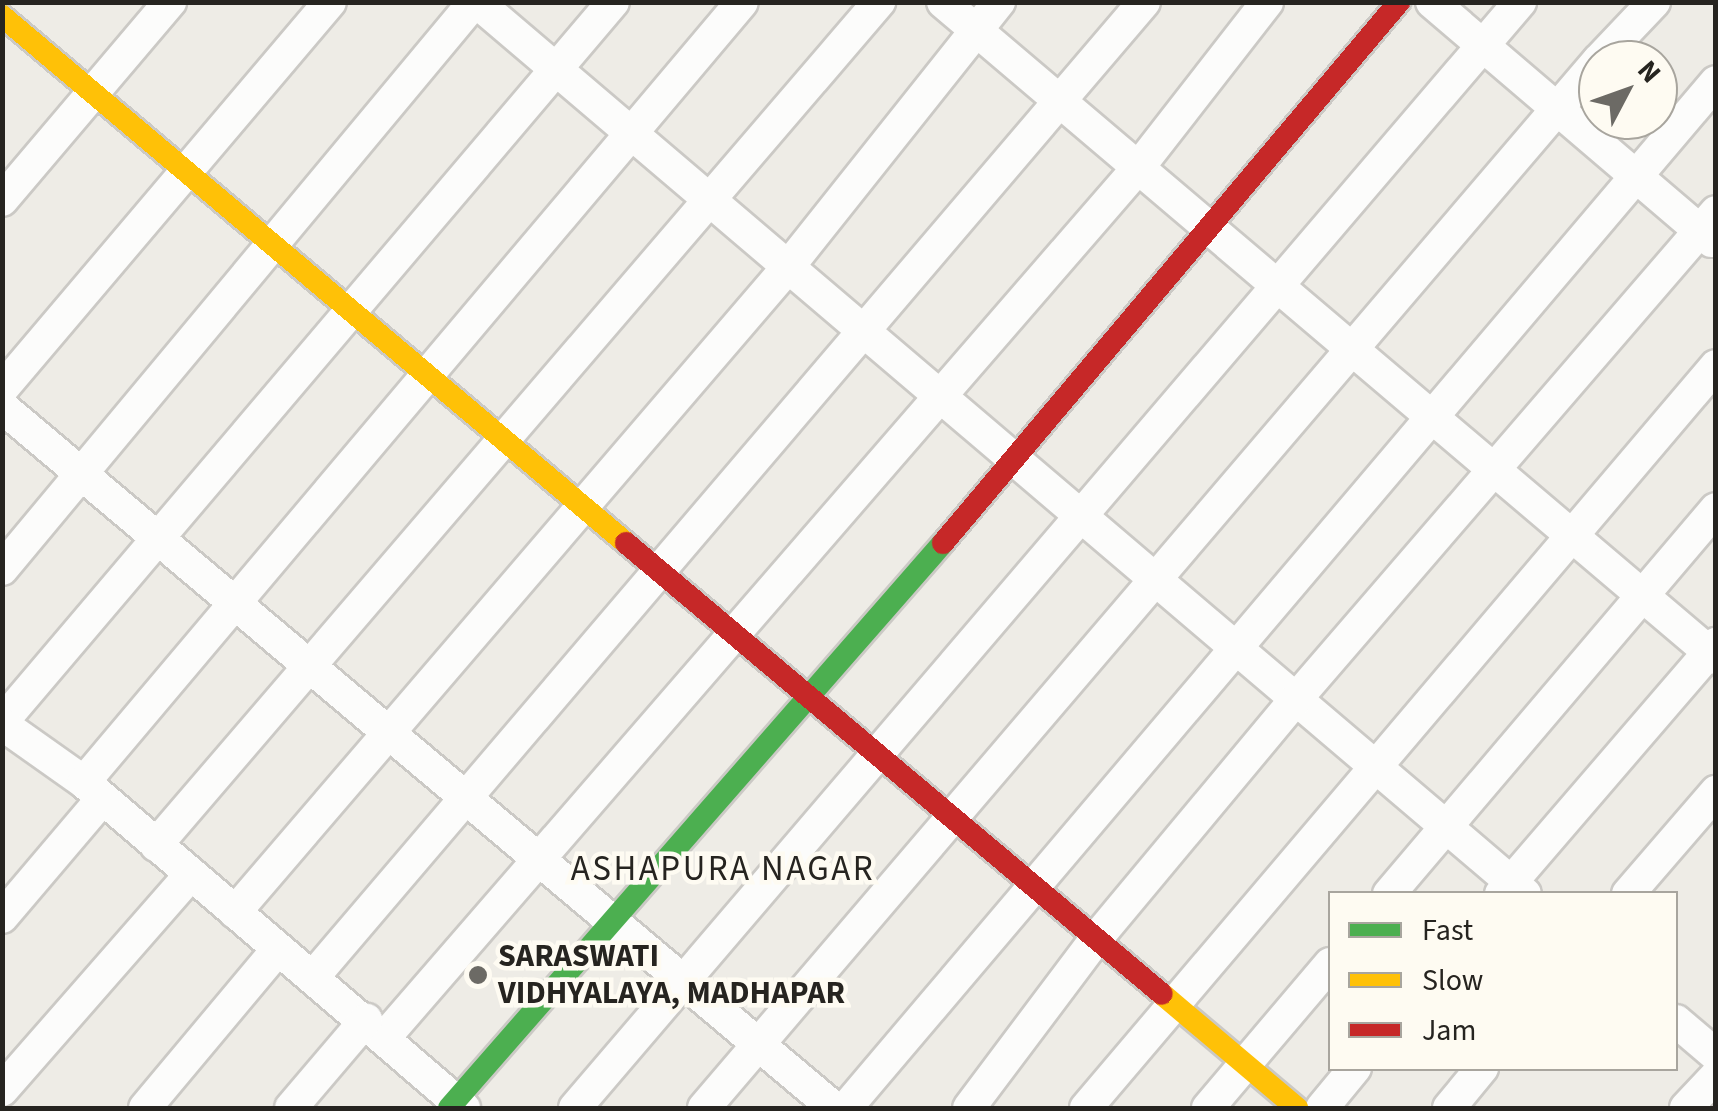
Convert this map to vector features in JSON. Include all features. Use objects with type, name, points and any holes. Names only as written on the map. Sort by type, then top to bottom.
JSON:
[{"type":"street","points":[[2,200],[170,2]]},
{"type":"street","points":[[2,389],[189,174],[330,2]]},
{"type":"street","points":[[2,569],[276,247],[476,2],[1445,826],[1513,890],[1713,652],[1642,596],[943,2]]},
{"type":"street","points":[[613,2],[355,314],[158,539],[6,731],[93,791],[375,1029],[456,1106],[812,699],[1010,456],[1400,2]]},
{"type":"street","points":[[2,917],[234,604],[431,378],[742,2]]},
{"type":"street","points":[[156,844],[507,442],[879,2]]},
{"type":"street","points":[[235,912],[788,267],[999,2]]},
{"type":"street","points":[[313,978],[462,798],[1144,2]]},
{"type":"street","points":[[290,1108],[540,865],[734,634],[1138,168],[1267,2]]},
{"type":"street","points":[[969,1108],[1096,940],[1296,699],[1493,469],[1710,229],[1634,174],[1432,2]]},
{"type":"street","points":[[575,1108],[880,757],[1520,2]]},
{"type":"street","points":[[1617,40],[1654,2]]},
{"type":"street","points":[[8,15],[189,174],[1296,1108]]},
{"type":"street","points":[[704,1108],[954,820],[1154,578],[1578,81]]},
{"type":"street","points":[[846,1108],[1232,644],[1716,82]]},
{"type":"street","points":[[1086,1108],[1716,366]]},
{"type":"street","points":[[2,406],[680,985],[834,1108]]},
{"type":"street","points":[[1391,891],[1716,510]]},
{"type":"street","points":[[1631,891],[1716,792]]},
{"type":"street","points":[[2,1090],[191,874]]},
{"type":"street","points":[[144,1108],[278,949]]},
{"type":"street","points":[[1208,1108],[1328,966]]},
{"type":"street","points":[[1678,1024],[1716,1056]]},
{"type":"street","points":[[1322,1108],[1353,1071]]},
{"type":"street","points":[[1448,1108],[1479,1071]]},
{"type":"street","points":[[1686,1108],[1716,1076]]},
{"type":"traffic: fast","points":[[449,1108],[943,543]]},
{"type":"traffic: slow","points":[[2,16],[626,543]]},
{"type":"traffic: slow","points":[[1162,994],[1297,1108]]},
{"type":"traffic: jam","points":[[943,543],[1399,2]]},
{"type":"traffic: jam","points":[[626,543],[1162,994]]},
{"type":"place","name":"SARASWATI VIDHYALAYA, MADHAPAR","points":[[478,975]]},
{"type":"district","name":"ASHAPURA NAGAR","points":[[723,869]]}]
